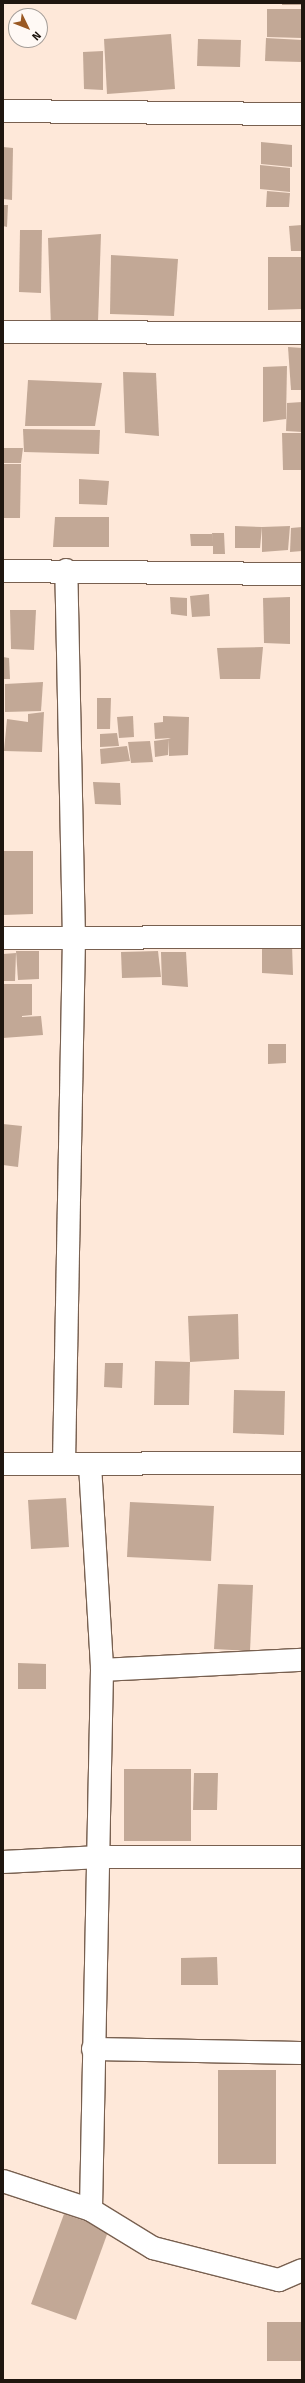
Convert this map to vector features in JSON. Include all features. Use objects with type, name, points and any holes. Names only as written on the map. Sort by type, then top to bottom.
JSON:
[{"type":"street","points":[[3,111],[302,114]]},
{"type":"street","points":[[3,332],[302,333]]},
{"type":"street","points":[[64,1463],[74,939],[66,570]]},
{"type":"street","points":[[3,571],[66,570],[302,574]]},
{"type":"street","points":[[3,938],[74,939],[302,937]]},
{"type":"street","points":[[3,1464],[64,1463],[90,1465],[219,1461],[302,1463]]},
{"type":"street","points":[[90,1465],[102,1670],[100,1857],[93,2049],[91,2210]]},
{"type":"street","points":[[102,1670],[302,1660]]},
{"type":"street","points":[[3,1862],[100,1857],[302,1856]]},
{"type":"street","points":[[93,2049],[302,2053]]},
{"type":"street","points":[[3,2181],[91,2210],[152,2248],[279,2280],[302,2270]]},
{"type":"building","points":[[282,3],[302,3],[302,5],[282,5]]},
{"type":"building","points":[[267,9],[302,9],[302,38],[267,37]]},
{"type":"building","points":[[171,34],[175,89],[107,94],[104,39]]},
{"type":"building","points":[[266,38],[302,40],[302,62],[265,61]]},
{"type":"building","points":[[198,39],[241,40],[240,67],[197,66]]},
{"type":"building","points":[[103,51],[103,90],[84,89],[83,52]]},
{"type":"building","points":[[261,142],[292,145],[292,167],[261,164]]},
{"type":"building","points":[[3,147],[13,148],[12,200],[3,199]]},
{"type":"building","points":[[260,165],[290,168],[290,192],[260,189]]},
{"type":"building","points":[[267,191],[290,193],[289,207],[266,207]]},
{"type":"building","points":[[3,205],[8,205],[7,227],[3,226]]},
{"type":"building","points":[[302,225],[302,251],[291,251],[289,226]]},
{"type":"building","points":[[20,230],[42,230],[41,293],[19,292]]},
{"type":"building","points":[[101,234],[98,322],[51,328],[48,238]]},
{"type":"building","points":[[111,255],[178,259],[174,316],[110,314]]},
{"type":"building","points":[[268,257],[302,257],[302,309],[268,310]]},
{"type":"building","points":[[288,347],[302,348],[302,390],[291,390]]},
{"type":"building","points":[[287,366],[286,419],[263,422],[263,367]]},
{"type":"building","points":[[123,372],[156,373],[159,436],[125,433]]},
{"type":"building","points":[[28,380],[102,383],[95,426],[25,426]]},
{"type":"building","points":[[302,402],[302,432],[286,431],[287,403]]},
{"type":"building","points":[[23,429],[100,430],[99,454],[24,452]]},
{"type":"building","points":[[282,433],[302,433],[302,470],[283,470]]},
{"type":"building","points":[[3,448],[23,448],[21,463],[3,463]]},
{"type":"building","points":[[3,464],[21,464],[20,518],[3,518]]},
{"type":"building","points":[[79,479],[109,481],[107,505],[79,504]]},
{"type":"building","points":[[55,517],[109,517],[109,547],[53,547]]},
{"type":"building","points":[[235,526],[262,527],[260,548],[235,548]]},
{"type":"building","points":[[290,526],[288,550],[262,552],[262,527]]},
{"type":"building","points":[[302,527],[302,551],[290,552],[291,528]]},
{"type":"building","points":[[212,533],[224,533],[225,554],[213,554],[213,546],[191,546],[190,534],[212,534],[213,544]]},
{"type":"building","points":[[209,594],[210,616],[192,617],[190,596]]},
{"type":"building","points":[[170,597],[187,598],[187,616],[171,614]]},
{"type":"building","points":[[290,597],[290,644],[264,643],[263,598]]},
{"type":"building","points":[[10,610],[36,610],[34,650],[11,649]]},
{"type":"building","points":[[263,647],[260,679],[220,679],[217,648]]},
{"type":"building","points":[[3,657],[9,658],[10,679],[3,679]]},
{"type":"building","points":[[43,682],[41,711],[5,712],[5,684]]},
{"type":"building","points":[[97,698],[111,698],[110,729],[97,729]]},
{"type":"building","points":[[44,712],[42,752],[4,751],[7,719],[28,722],[28,714]]},
{"type":"building","points":[[133,716],[134,737],[119,738],[117,717]]},
{"type":"building","points":[[163,716],[189,717],[188,755],[169,756],[168,739],[171,738],[155,739],[154,723],[163,722]]},
{"type":"building","points":[[117,733],[119,746],[100,747],[100,734]]},
{"type":"building","points":[[168,739],[168,755],[155,757],[154,741]]},
{"type":"building","points":[[150,741],[153,762],[131,763],[128,742]]},
{"type":"building","points":[[127,746],[130,761],[101,764],[100,749]]},
{"type":"building","points":[[93,782],[120,783],[121,805],[95,804]]},
{"type":"building","points":[[3,851],[33,851],[33,914],[3,915]]},
{"type":"building","points":[[262,944],[292,945],[293,975],[262,973]]},
{"type":"building","points":[[16,951],[39,951],[39,979],[18,980]]},
{"type":"building","points":[[158,951],[161,977],[122,978],[121,952]]},
{"type":"building","points":[[161,952],[186,952],[188,987],[162,985]]},
{"type":"building","points":[[16,953],[15,981],[3,981],[3,954]]},
{"type":"building","points":[[3,984],[32,984],[32,1015],[22,1017],[41,1016],[43,1035],[3,1038]]},
{"type":"building","points":[[268,1044],[286,1044],[286,1063],[268,1064]]},
{"type":"building","points":[[3,1124],[22,1126],[18,1167],[3,1165]]},
{"type":"building","points":[[238,1314],[239,1359],[190,1362],[188,1316]]},
{"type":"building","points":[[155,1361],[190,1362],[189,1405],[154,1405]]},
{"type":"building","points":[[105,1363],[123,1363],[122,1388],[104,1387]]},
{"type":"building","points":[[234,1390],[285,1391],[284,1435],[233,1433]]},
{"type":"building","points":[[66,1498],[69,1547],[31,1549],[28,1500]]},
{"type":"building","points":[[130,1502],[214,1506],[211,1561],[127,1557]]},
{"type":"building","points":[[218,1584],[253,1585],[250,1651],[214,1649]]},
{"type":"building","points":[[18,1663],[46,1664],[46,1689],[18,1689]]},
{"type":"building","points":[[124,1769],[191,1769],[191,1841],[124,1841]]},
{"type":"building","points":[[194,1773],[218,1773],[217,1810],[193,1810]]},
{"type":"building","points":[[217,1957],[218,1985],[181,1985],[181,1958]]},
{"type":"building","points":[[218,2070],[276,2070],[276,2164],[218,2164]]},
{"type":"building","points":[[64,2214],[109,2229],[76,2320],[31,2304]]},
{"type":"building","points":[[267,2322],[302,2322],[302,2361],[267,2361]]}]
